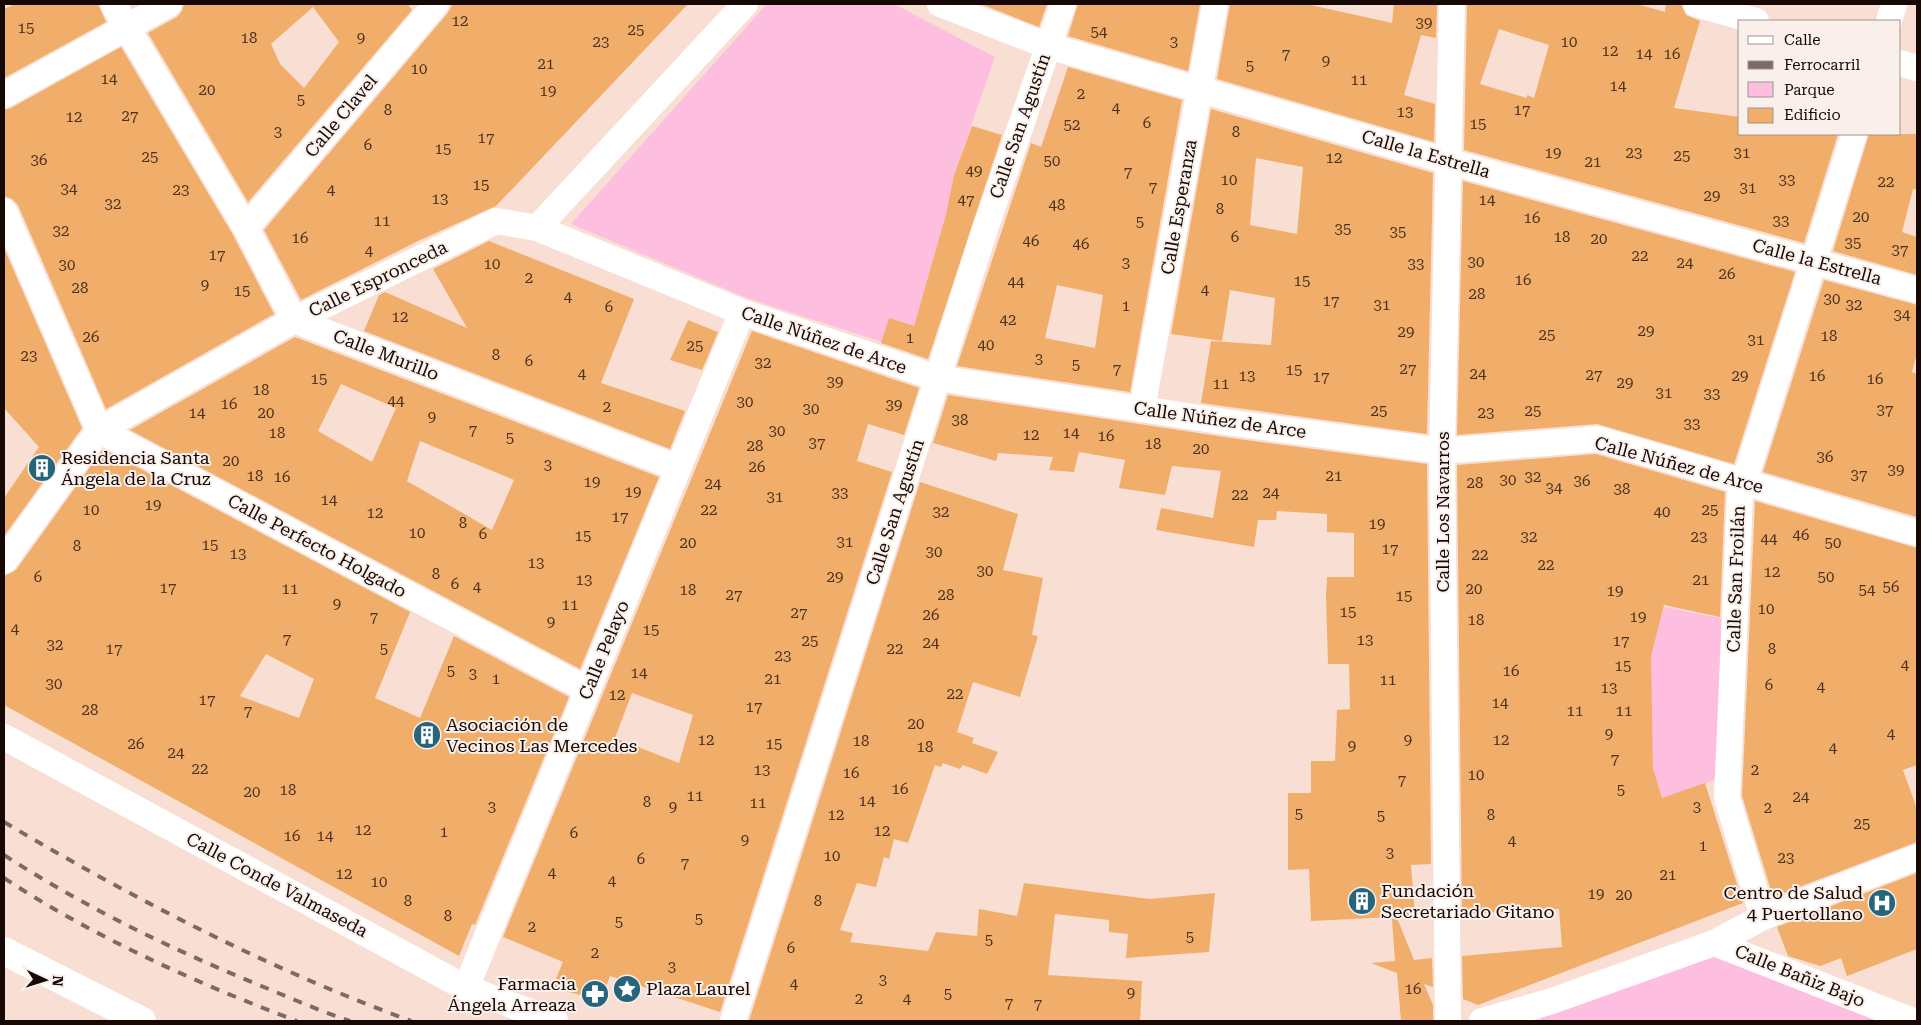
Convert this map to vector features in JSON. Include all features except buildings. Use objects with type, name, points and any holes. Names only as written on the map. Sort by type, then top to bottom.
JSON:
[{"type":"highway","points":[[4,951],[142,1021]]},
{"type":"street","points":[[113,4],[246,228],[294,320]]},
{"type":"street","points":[[4,95],[169,4]]},
{"type":"street","points":[[537,228],[745,4]]},
{"type":"street","name":"Calle la Estrella","points":[[940,4],[1048,46],[1200,88],[1447,161],[1917,290]]},
{"type":"street","name":"Calle San Agustín","points":[[733,1021],[984,232],[1063,4]]},
{"type":"street","name":"Calle Esperanza","points":[[1142,409],[1215,4]]},
{"type":"street","name":"Calle Los Navarros","points":[[1448,1021],[1442,451],[1452,4]]},
{"type":"street","points":[[1696,4],[1752,20]]},
{"type":"street","points":[[1889,20],[1894,4]]},
{"type":"street","name":"Calle Clavel","points":[[246,228],[429,7]]},
{"type":"street","points":[[1901,63],[1917,68]]},
{"type":"street","name":"Calle San Froilán","points":[[1763,917],[1727,798],[1740,495],[1854,135]]},
{"type":"street","points":[[4,211],[99,430]]},
{"type":"street","name":"Calle Espronceda","points":[[4,561],[99,430],[294,320],[496,221],[537,228]]},
{"type":"street","name":"Calle Núñez de Arce","points":[[537,228],[742,312],[938,378],[1442,451],[1598,439],[1917,533]]},
{"type":"street","name":"Calle Pelayo","points":[[466,988],[742,312]]},
{"type":"street","name":"Calle Murillo","points":[[294,320],[678,468]]},
{"type":"street","name":"Calle Perfecto Holgado","points":[[99,430],[588,690]]},
{"type":"street","name":"Calle Conde Valmaseda","points":[[4,737],[466,988],[555,1021]]},
{"type":"street","points":[[1482,1021],[1545,1012],[1714,943],[1763,917],[1917,857]]},
{"type":"street","name":"Calle Bañiz Bajo","points":[[1714,943],[1913,1021]]},
{"type":"green space","points":[[767,4],[894,4],[995,57],[954,175],[946,214],[914,326],[882,342],[747,298],[571,224]]},
{"type":"green space","points":[[1663,607],[1735,621],[1728,775],[1662,799],[1653,768],[1650,658]]},
{"type":"green space","points":[[1714,943],[1898,1021],[1540,1021],[1549,1002]]},
{"type":"railway","points":[[4,822],[102,878],[203,931],[306,979],[411,1021]]},
{"type":"railway","points":[[4,855],[64,891],[157,940],[254,983],[350,1021]]},
{"type":"railway","points":[[4,878],[38,900],[146,957],[221,991],[297,1021]]},
{"type":"place","name":"Residencia Santa Ángela de la Cruz","points":[[42,468]]},
{"type":"place","name":"Asociación de Vecinos Las Mercedes","points":[[427,735]]},
{"type":"place","name":"Fundación Secretariado Gitano","points":[[1362,901]]},
{"type":"place","name":"Centro de Salud 4 Puertollano","points":[[1882,903]]},
{"type":"place","name":"Plaza Laurel","points":[[627,989]]},
{"type":"place","name":"Farmacia Ángela Arreaza","points":[[595,994]]}]
